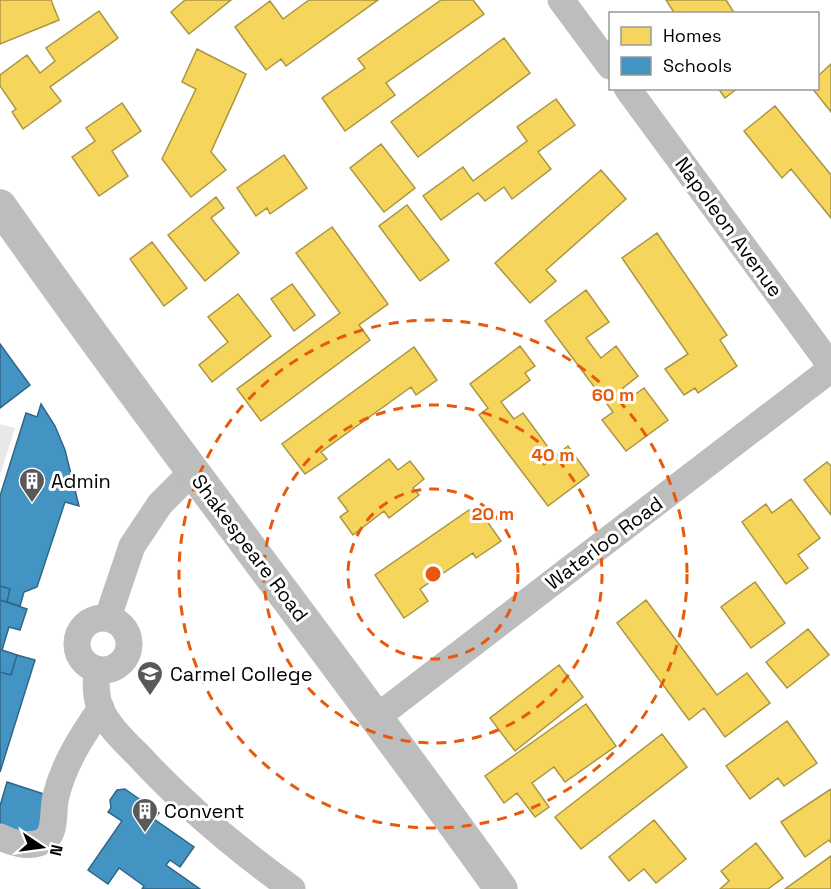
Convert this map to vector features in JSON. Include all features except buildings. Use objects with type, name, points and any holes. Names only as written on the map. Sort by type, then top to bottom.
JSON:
[{"type":"main road","name":"Shakespeare Road","points":[[5,223],[377,717],[501,889]]},
{"type":"street","points":[[561,0],[609,65]]},
{"type":"street","name":"Napoleon Avenue","points":[[628,90],[831,368]]},
{"type":"street","name":"Waterloo Road","points":[[377,717],[831,368]]},
{"type":"street","points":[[108,617],[132,546],[160,504],[193,471]]},
{"type":"street","points":[[108,617],[123,626],[128,633],[129,650],[120,664],[104,670],[97,669],[81,659],[77,642],[79,633],[90,620],[108,617]]},
{"type":"street","points":[[97,669],[96,688],[100,708],[111,726],[162,781],[243,854],[292,889]]},
{"type":"street","points":[[0,837],[8,841],[31,845],[46,839],[53,828],[52,810],[62,773],[100,708]]},
{"type":"shaded area","points":[[0,424],[15,428],[0,475]]},
{"type":"place","name":"Admin","points":[[32,504]]},
{"type":"place","name":"Carmel College","points":[[150,697]]},
{"type":"place","name":"Convent","points":[[145,834]]}]
